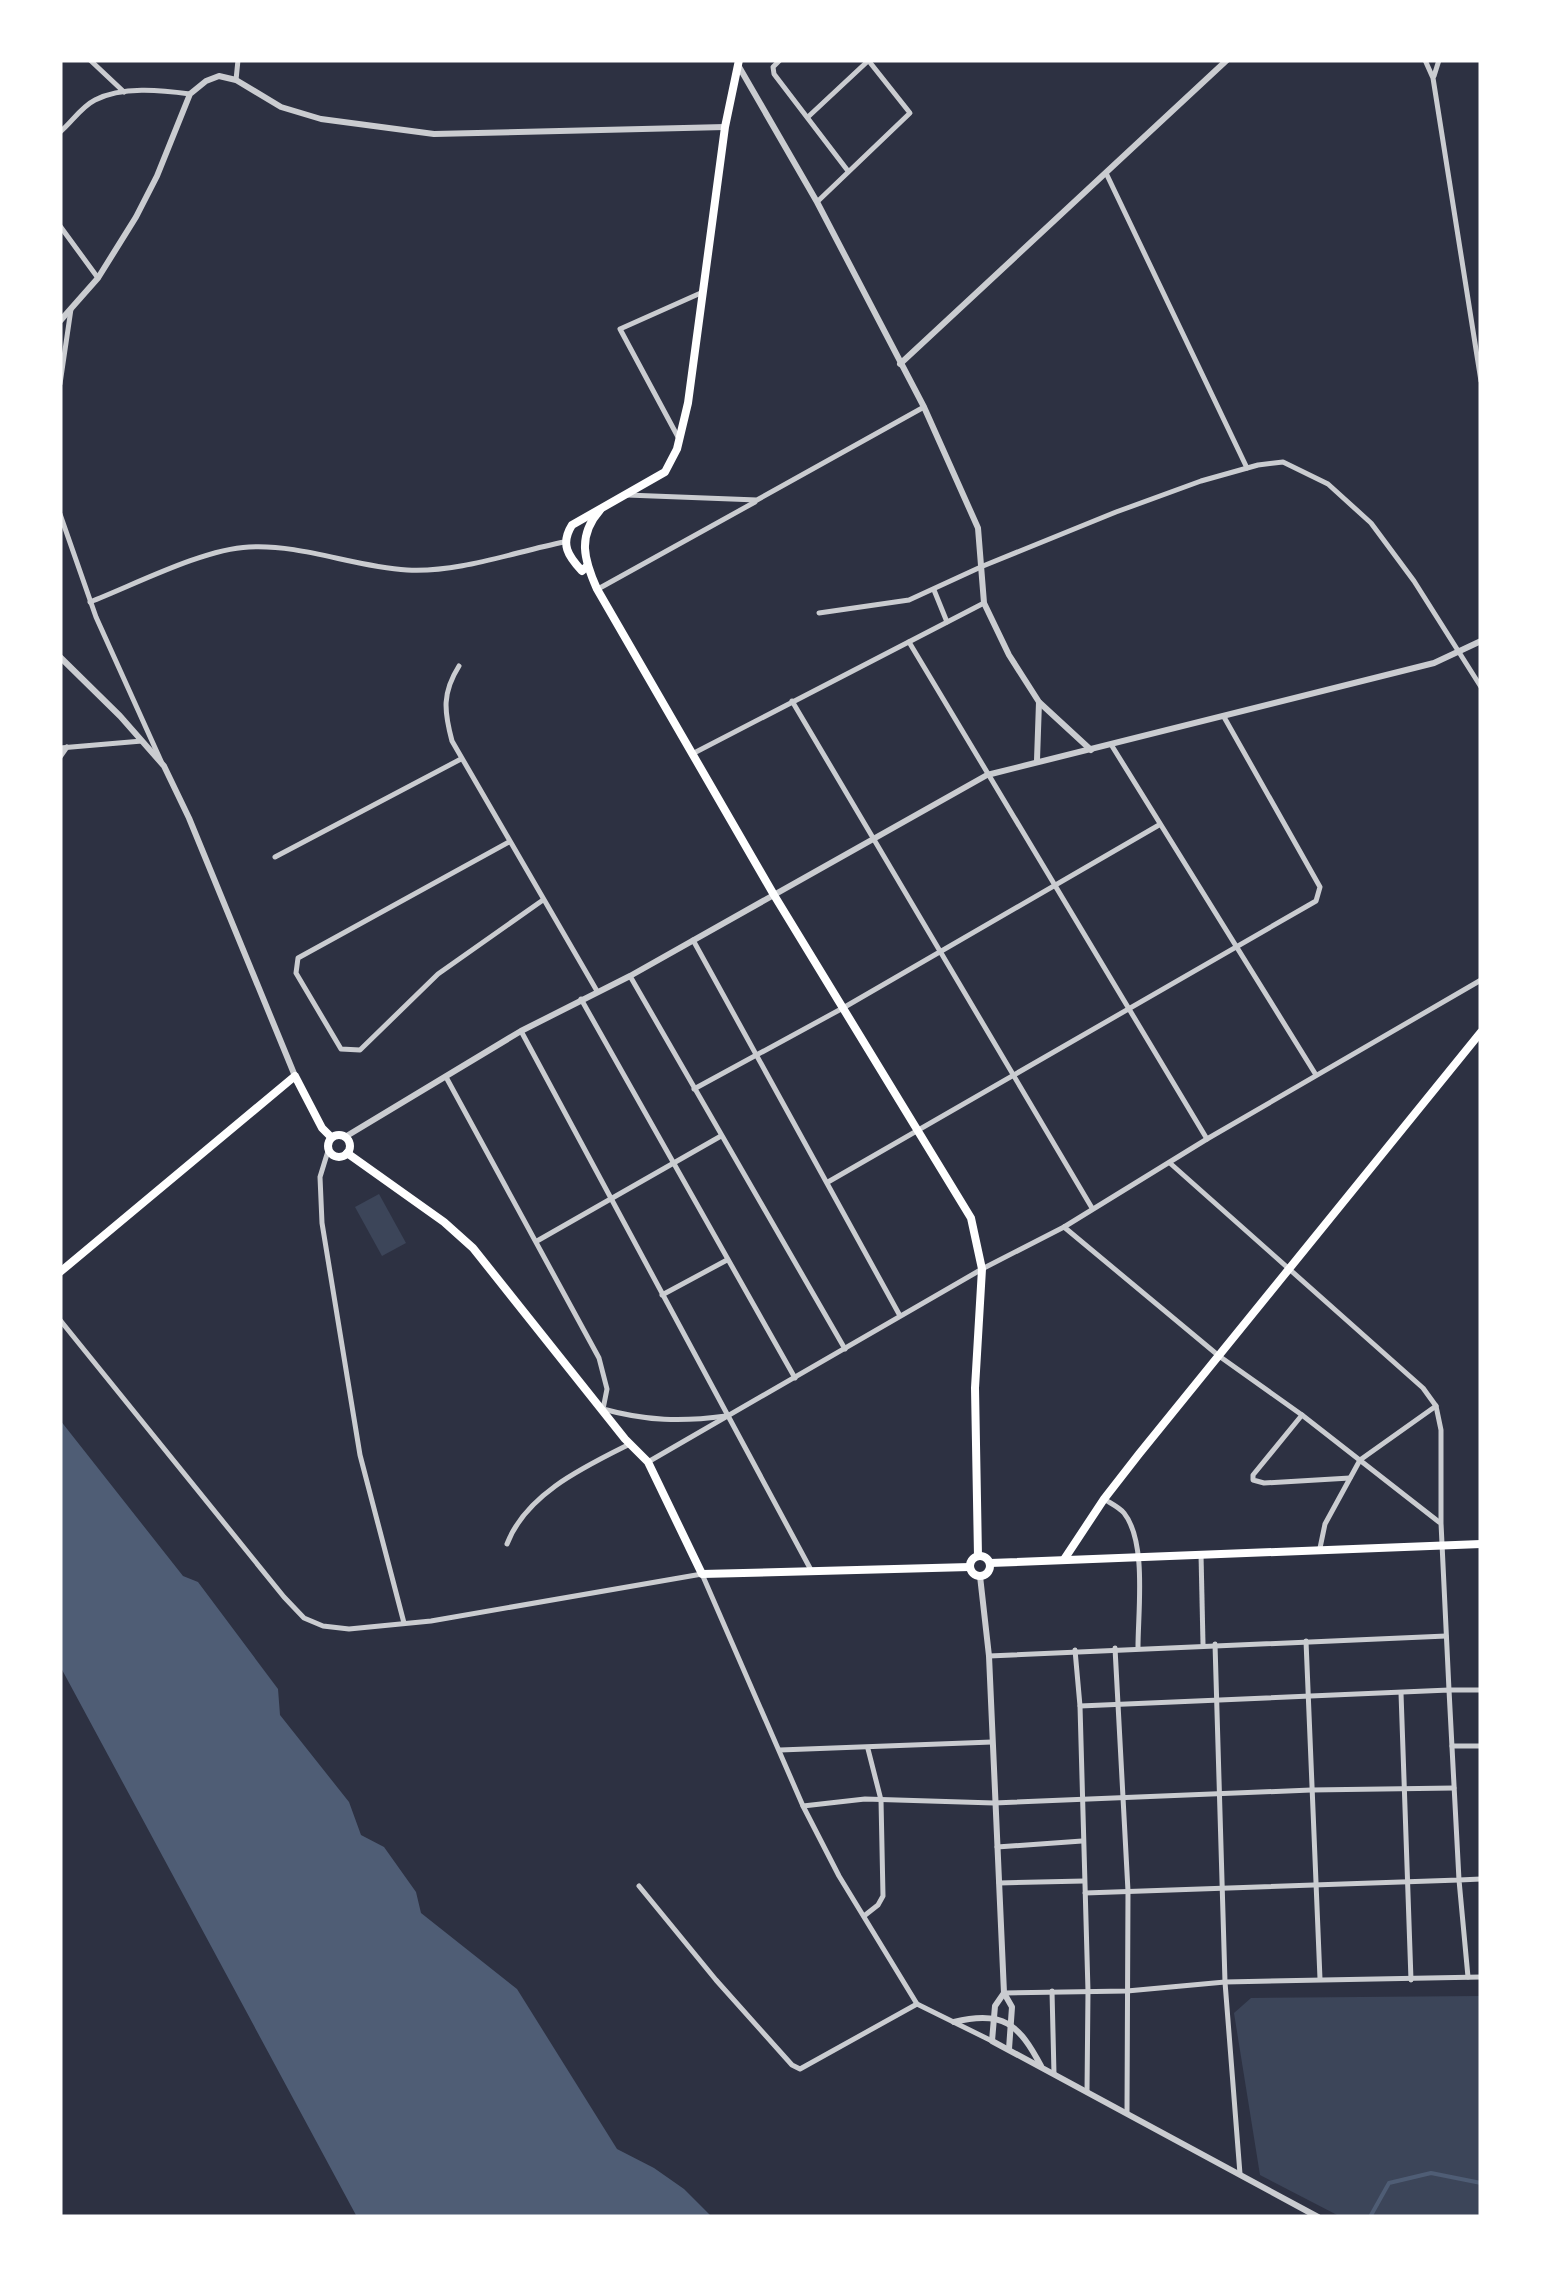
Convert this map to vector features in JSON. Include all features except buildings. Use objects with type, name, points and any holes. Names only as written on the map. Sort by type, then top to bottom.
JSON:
[{"type":"main road","points":[[586,566],[582,571],[575,564],[564,542],[572,525],[665,472],[680,440],[725,127],[738,63]]},
{"type":"main road","points":[[348,1153],[444,1222],[473,1248],[648,1462],[702,1574],[970,1566],[978,1556],[976,1388],[982,1269],[970,1218],[774,895],[597,589],[586,566],[584,542],[586,530],[600,510]]},
{"type":"main road","points":[[1065,1558],[1104,1499],[1481,1032]]},
{"type":"main road","points":[[60,1272],[295,1076],[322,1128],[331,1137],[345,1136],[350,1142],[348,1153]]},
{"type":"main road","points":[[331,1137],[328,1151],[337,1157],[348,1153]]},
{"type":"main road","points":[[990,1563],[1481,1544]]},
{"type":"main road","points":[[970,1566],[980,1576],[989,1571],[990,1563],[978,1556]]},
{"type":"street","points":[[90,60],[124,92]]},
{"type":"street","points":[[236,80],[238,60]]},
{"type":"street","points":[[780,60],[773,67],[774,74],[848,171]]},
{"type":"street","points":[[808,117],[868,60],[910,112],[817,202]]},
{"type":"street","points":[[900,364],[1226,60]]},
{"type":"street","points":[[1426,60],[1433,78],[1481,381]]},
{"type":"street","points":[[1433,78],[1439,60]]},
{"type":"street","points":[[738,63],[817,202],[924,408],[978,528],[984,603],[1009,655],[1039,702],[1091,750]]},
{"type":"street","points":[[60,321],[98,278],[157,176],[190,94],[219,76],[236,80],[281,107],[321,119],[434,134],[725,127]]},
{"type":"street","points":[[60,132],[96,99],[124,92],[190,94]]},
{"type":"street","points":[[1106,173],[1247,468]]},
{"type":"street","points":[[60,226],[98,278]]},
{"type":"street","points":[[680,440],[620,329],[703,292]]},
{"type":"street","points":[[60,384],[71,308]]},
{"type":"street","points":[[597,589],[924,408]]},
{"type":"street","points":[[819,613],[888,606],[1116,512],[1247,468],[1283,462],[1328,484],[1355,506],[1414,581],[1481,687]]},
{"type":"street","points":[[626,495],[757,500]]},
{"type":"street","points":[[60,514],[90,602],[189,818],[295,1076]]},
{"type":"street","points":[[90,602],[214,554],[248,547],[292,550],[409,570],[447,567],[564,542]]},
{"type":"street","points":[[934,590],[948,622]]},
{"type":"street","points":[[692,754],[984,603]]},
{"type":"street","points":[[345,1136],[520,1031],[630,976],[987,775],[1434,663],[1481,641]]},
{"type":"street","points":[[909,642],[1207,1139]]},
{"type":"street","points":[[60,657],[164,766]]},
{"type":"street","points":[[459,666],[445,691],[444,706],[452,741],[597,991]]},
{"type":"street","points":[[792,700],[1092,1208]]},
{"type":"street","points":[[1036,760],[1039,702]]},
{"type":"street","points":[[828,1182],[1316,902],[1320,892],[1224,717]]},
{"type":"street","points":[[60,758],[64,748],[142,741]]},
{"type":"street","points":[[1112,746],[1316,1075]]},
{"type":"street","points":[[274,857],[461,760]]},
{"type":"street","points":[[694,1088],[843,1008],[1159,825]]},
{"type":"street","points":[[509,842],[298,958],[296,973],[341,1049],[360,1050],[438,974],[543,900]]},
{"type":"street","points":[[693,940],[900,1316]]},
{"type":"street","points":[[630,976],[845,1348]]},
{"type":"street","points":[[648,1462],[982,1269],[1064,1227],[1481,980]]},
{"type":"street","points":[[581,999],[795,1378]]},
{"type":"street","points":[[520,1031],[812,1572]]},
{"type":"street","points":[[446,1078],[599,1358],[607,1388],[603,1409],[656,1421],[729,1416]]},
{"type":"street","points":[[537,1240],[722,1136]]},
{"type":"street","points":[[328,1151],[320,1178],[322,1223],[360,1455],[404,1624]]},
{"type":"street","points":[[1170,1163],[1423,1388],[1436,1406],[1441,1430],[1440,1524],[1468,1978]]},
{"type":"street","points":[[1064,1227],[1219,1356],[1302,1415],[1440,1524]]},
{"type":"street","points":[[662,1295],[728,1260]]},
{"type":"street","points":[[60,1320],[174,1464],[212,1503],[304,1618],[323,1626],[349,1629],[404,1624],[702,1574],[804,1806],[839,1876],[917,2004],[1009,2049],[1318,2217]]},
{"type":"street","points":[[1320,1548],[1324,1524],[1360,1460],[1436,1406]]},
{"type":"street","points":[[1302,1415],[1252,1475],[1253,1480],[1350,1478]]},
{"type":"street","points":[[507,1544],[515,1524],[544,1495],[590,1464],[630,1444]]},
{"type":"street","points":[[1104,1499],[1123,1511],[1134,1533],[1138,1556],[1138,1647]]},
{"type":"street","points":[[1201,1554],[1203,1644]]},
{"type":"street","points":[[980,1576],[990,1656],[1004,1993],[1012,2007],[1009,2049]]},
{"type":"street","points":[[990,1656],[1446,1636]]},
{"type":"street","points":[[1306,1640],[1320,1979]]},
{"type":"street","points":[[1215,1644],[1225,1982],[1240,2177]]},
{"type":"street","points":[[1115,1648],[1128,1891],[1128,2116]]},
{"type":"street","points":[[1075,1650],[1088,1991],[1087,2093]]},
{"type":"street","points":[[1080,1706],[1481,1690]]},
{"type":"street","points":[[1400,1692],[1411,1980]]},
{"type":"street","points":[[778,1750],[992,1742]]},
{"type":"street","points":[[1452,1746],[1481,1746]]},
{"type":"street","points":[[863,1916],[878,1906],[882,1896],[881,1800],[868,1748]]},
{"type":"street","points":[[804,1806],[866,1799],[994,1803],[1454,1788]]},
{"type":"street","points":[[997,1846],[1082,1841]]},
{"type":"street","points":[[1085,1893],[1481,1879]]},
{"type":"street","points":[[999,1883],[1084,1880]]},
{"type":"street","points":[[640,1886],[716,1980],[792,2065],[800,2069],[917,2004]]},
{"type":"street","points":[[992,2041],[994,2006],[1004,1993],[1127,1991],[1225,1982],[1481,1977]]},
{"type":"street","points":[[1052,1990],[1054,2074]]},
{"type":"street","points":[[954,2022],[977,2016],[1011,2024],[1029,2044],[1042,2068]]},
{"type":"shaded area","points":[[379,1194],[406,1243],[382,1256],[355,1207]]},
{"type":"shaded area","points":[[60,1420],[183,1576],[198,1582],[278,1689],[280,1715],[349,1802],[361,1835],[384,1847],[416,1892],[421,1913],[517,1989],[617,2149],[684,2189],[712,2217],[357,2217],[60,1666]]},
{"type":"shaded area","points":[[1481,1996],[1481,2217],[1341,2217],[1260,2175],[1234,2013],[1251,1998]]},
{"type":"waterway","points":[[1370,2217],[1389,2183],[1431,2173],[1481,2183]]}]
